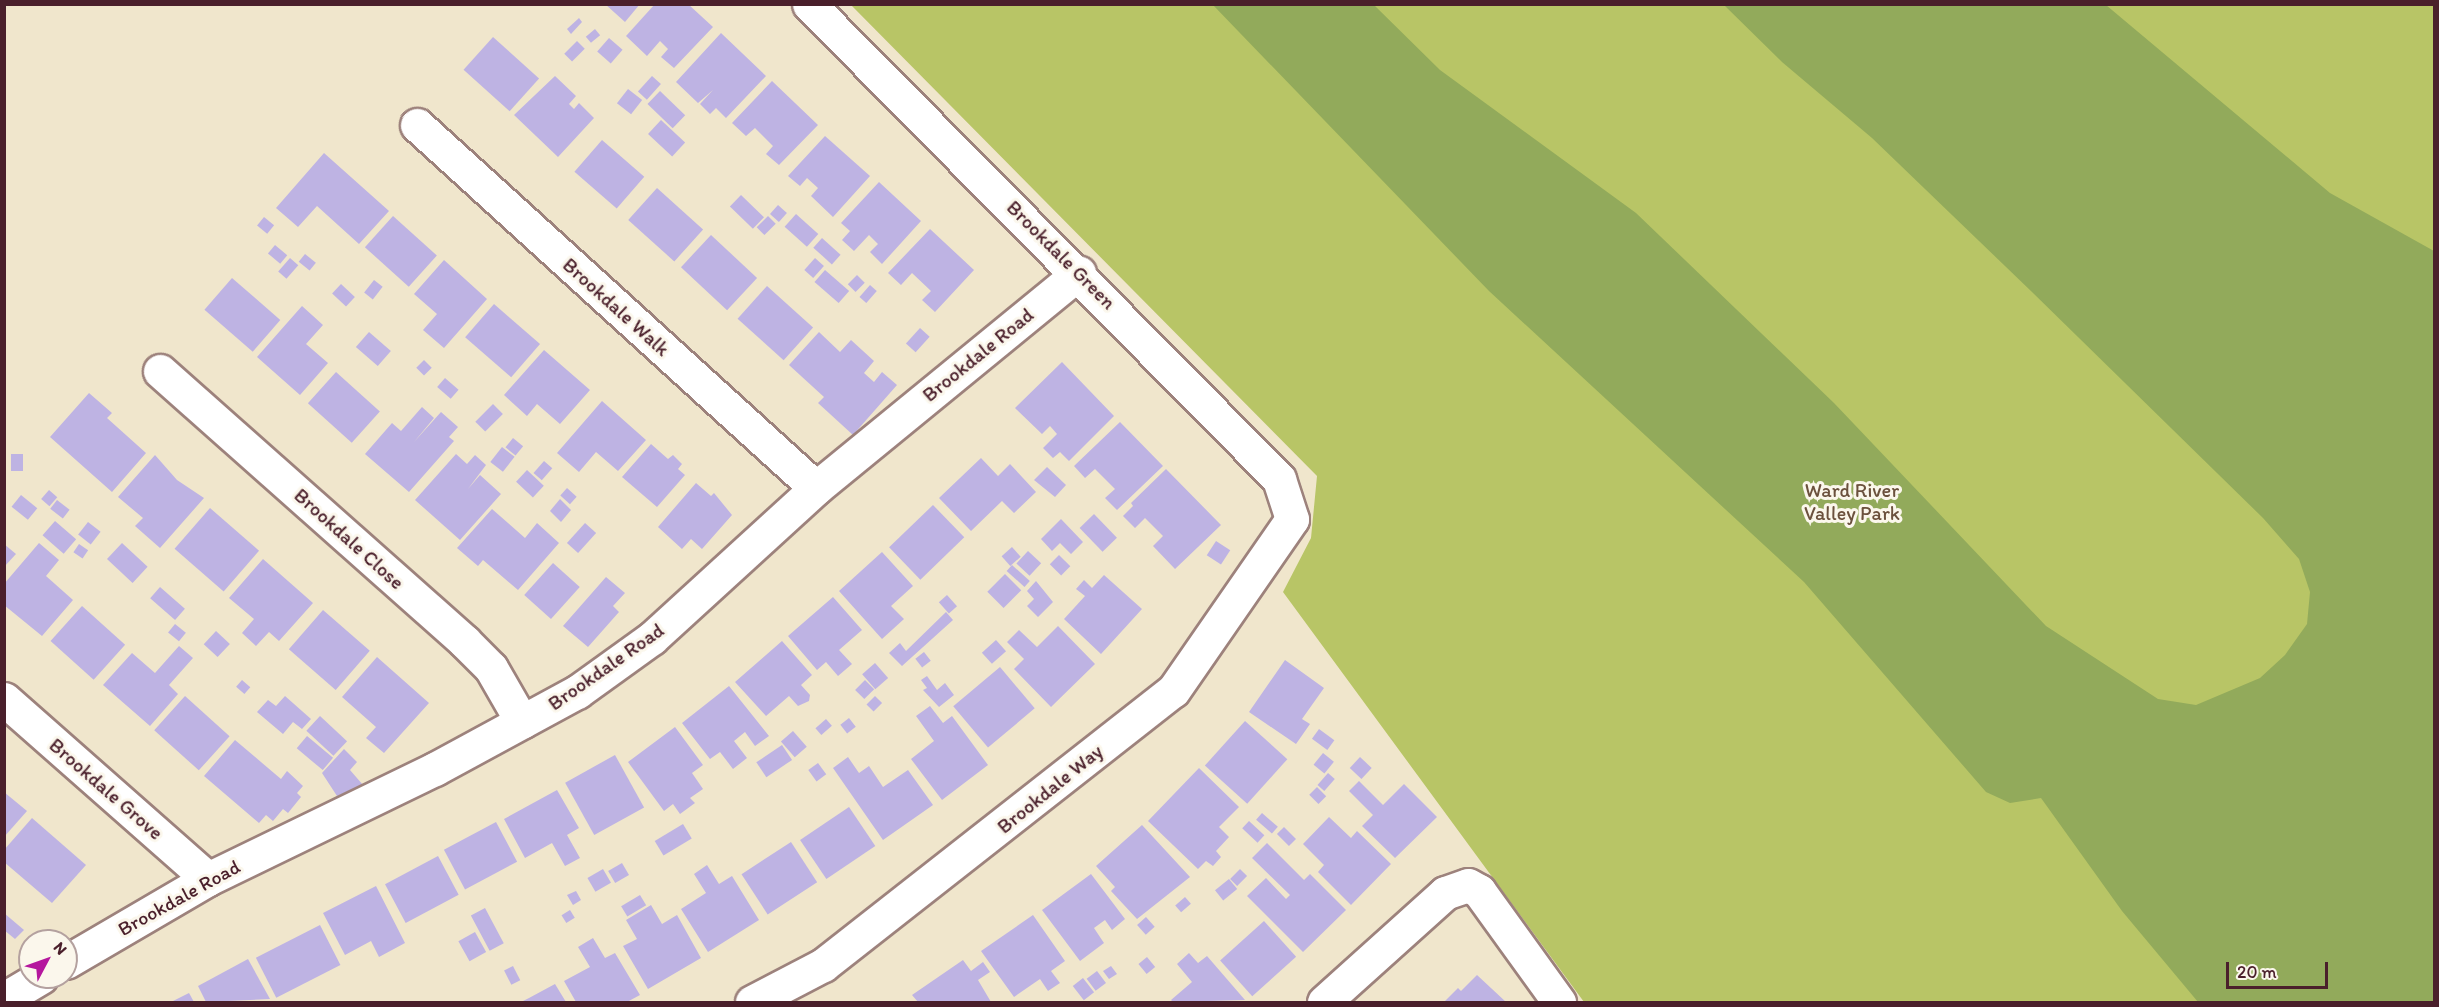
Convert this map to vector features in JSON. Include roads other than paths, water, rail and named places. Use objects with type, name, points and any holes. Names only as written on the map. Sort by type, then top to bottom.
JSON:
[{"type":"street","name":"Brookdale Green","points":[[809,4],[1079,273],[1279,479],[1292,519]]},
{"type":"street","name":"Brookdale Walk","points":[[417,125],[816,488]]},
{"type":"street","name":"Brookdale Road","points":[[78,955],[208,879],[435,769],[577,692],[652,638],[816,488],[1079,273]]},
{"type":"street","name":"Brookdale Close","points":[[160,371],[464,641],[491,668],[522,722]]},
{"type":"street","name":"Brookdale Way","points":[[752,1002],[823,965],[1173,691],[1292,519]]},
{"type":"street","name":"Brookdale Grove","points":[[4,699],[208,879]]},
{"type":"street","points":[[1324,1002],[1445,893],[1468,885],[1479,891],[1559,1002]]},
{"type":"street","points":[[4,999],[21,989]]},
{"type":"park label","name":"Ward River Valley Park","points":[[1852,502]]}]
